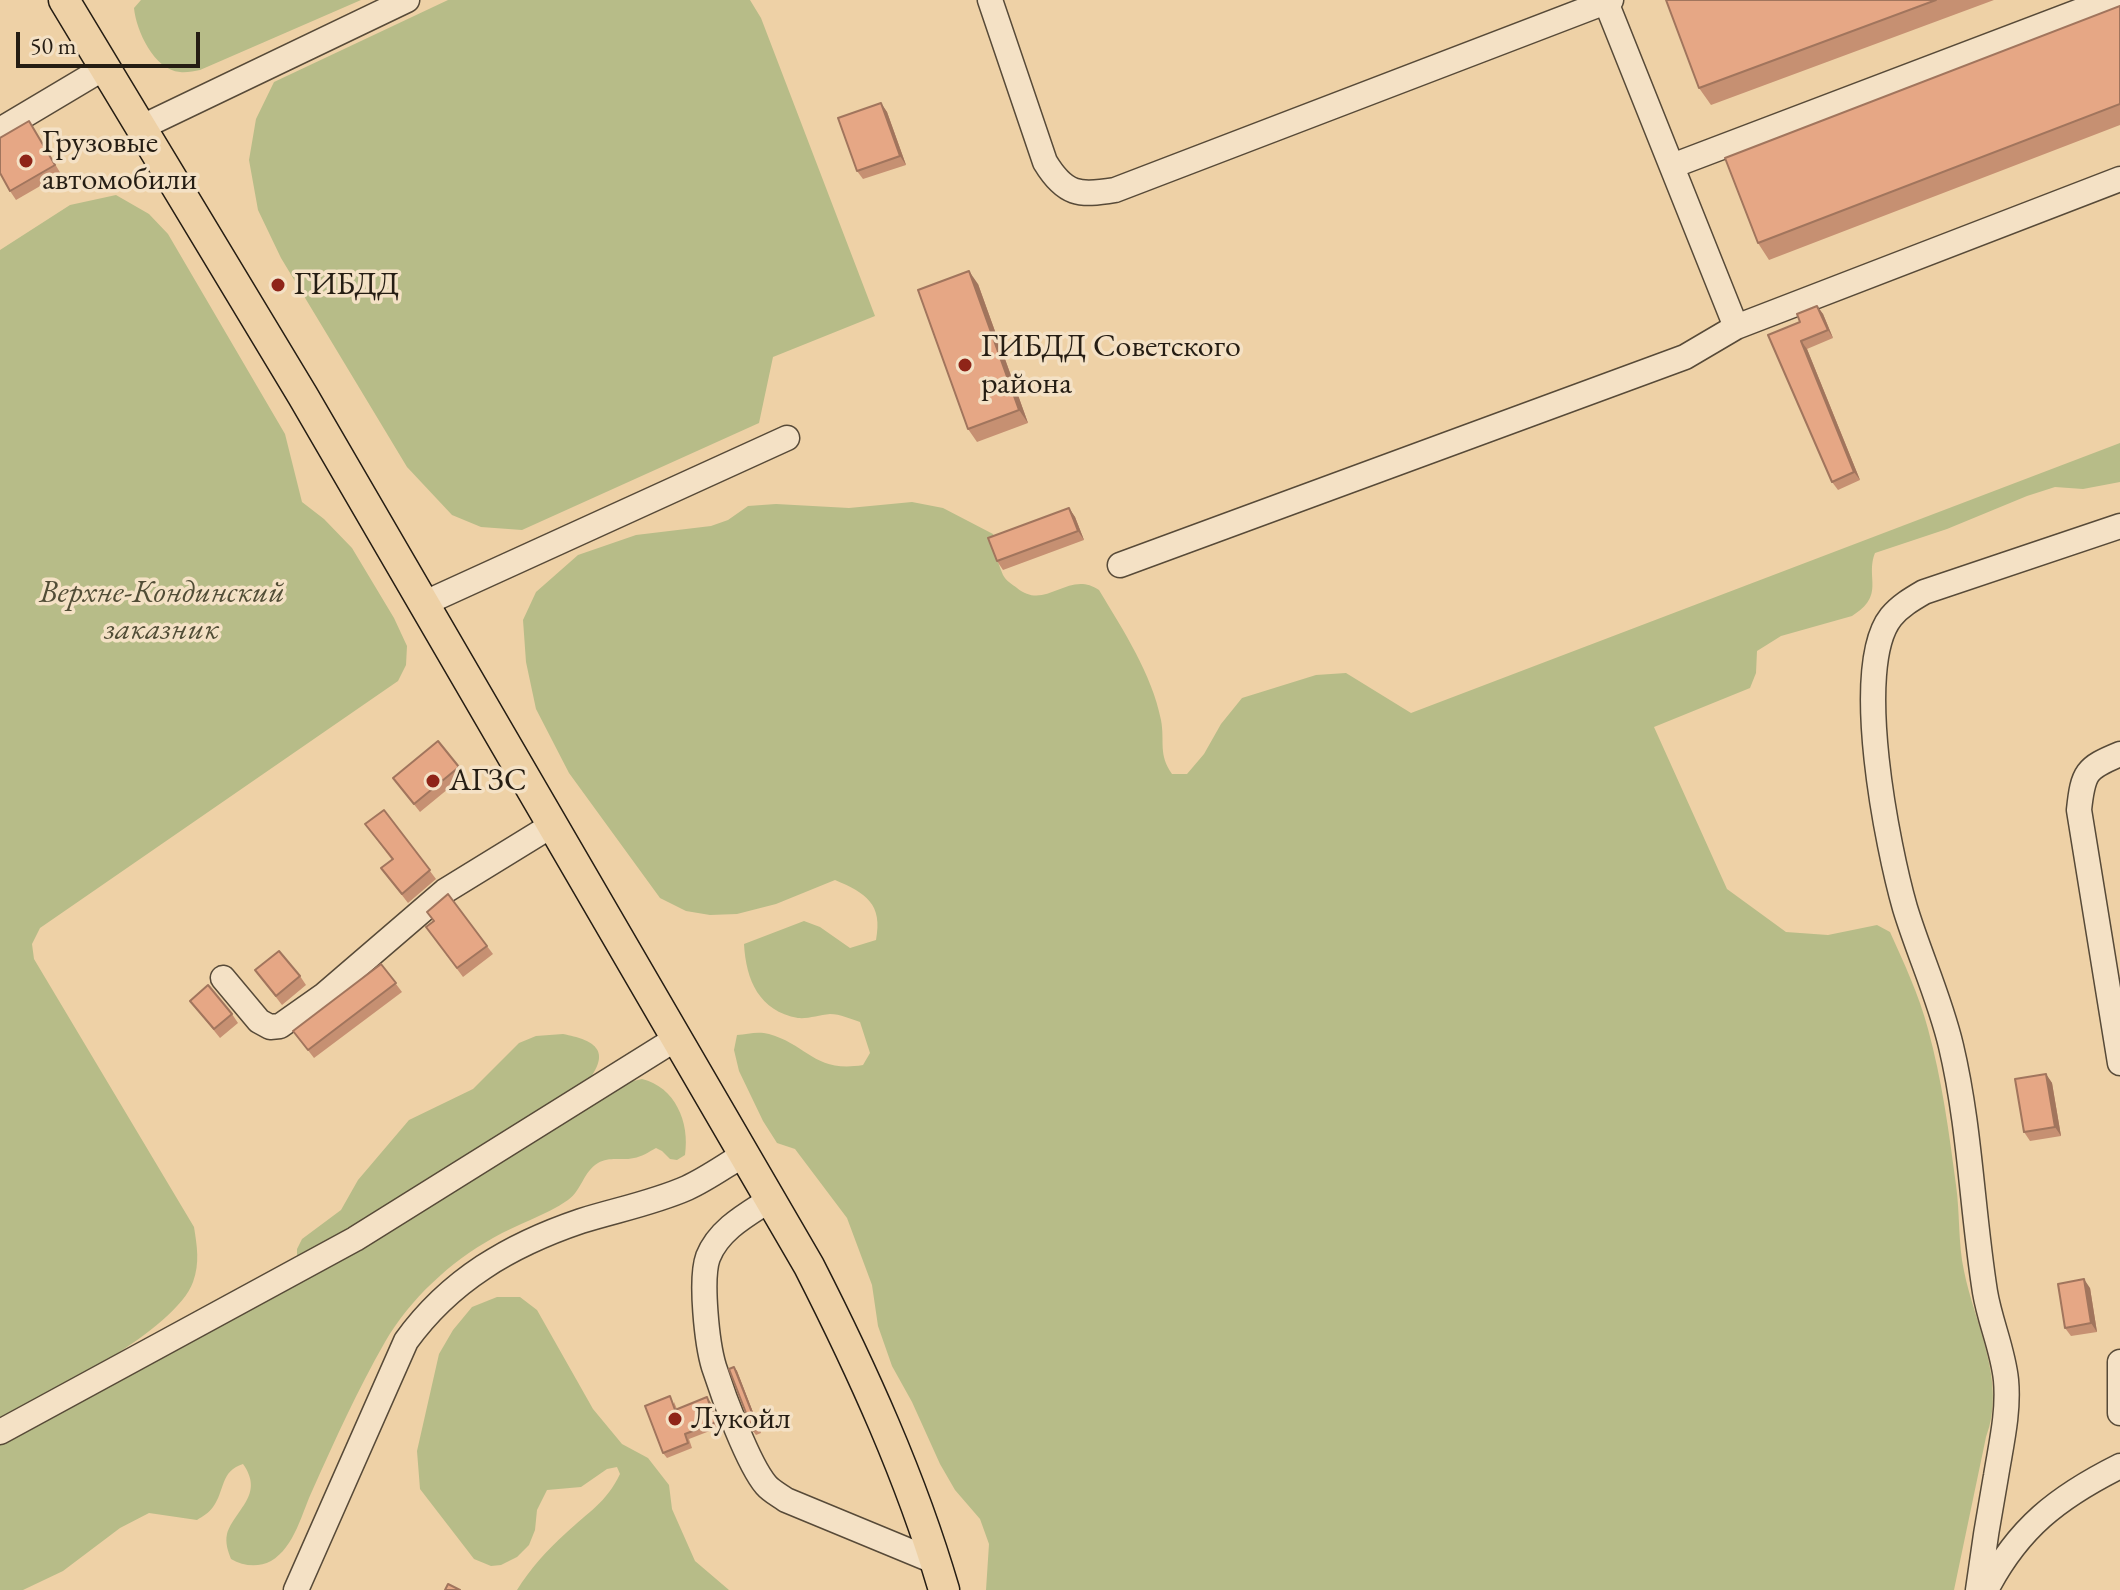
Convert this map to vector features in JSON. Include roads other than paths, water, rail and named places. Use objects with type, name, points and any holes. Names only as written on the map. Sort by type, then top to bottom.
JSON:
[{"type":"main road","points":[[64,0],[425,603],[771,1199],[821,1289],[878,1407],[940,1576]]},
{"type":"street","points":[[140,128],[407,0]]},
{"type":"street","points":[[990,0],[1045,162],[1055,177],[1072,192],[1087,195],[1115,190],[1609,1],[1736,327]]},
{"type":"street","points":[[1672,166],[2109,0]]},
{"type":"street","points":[[0,130],[104,68]]},
{"type":"street","points":[[1120,565],[1685,357],[1736,327],[2120,179]]},
{"type":"street","points":[[425,603],[787,438]]},
{"type":"street","points":[[1978,1590],[2002,1438],[2006,1381],[1986,1295],[1951,1044],[1905,908],[1893,860],[1876,745],[1873,701],[1875,665],[1879,641],[1889,619],[1905,603],[1924,592],[2120,526]]},
{"type":"street","points":[[2120,754],[2093,765],[2081,785],[2079,810],[2120,1063]]},
{"type":"street","points":[[223,978],[259,1021],[270,1027],[280,1026],[324,995],[445,891],[554,824]]},
{"type":"street","points":[[0,1432],[355,1239],[677,1038]]},
{"type":"street","points":[[296,1590],[406,1341],[425,1315],[449,1291],[484,1266],[535,1239],[689,1187],[745,1154]]},
{"type":"street","points":[[771,1199],[737,1221],[719,1239],[708,1258],[706,1282],[706,1319],[714,1365],[753,1466],[768,1487],[786,1500],[940,1576]]},
{"type":"street","points":[[2120,1362],[2120,1413]]},
{"type":"street","points":[[1986,1590],[2010,1549],[2046,1511],[2120,1466]]},
{"type":"place","name":"Грузовые автомобили","points":[[26,161]]},
{"type":"place","name":"ГИБДД","points":[[278,285]]},
{"type":"place","name":"ГИБДД Советского района","points":[[965,365]]},
{"type":"place","name":"АГЗС","points":[[433,781]]},
{"type":"place","name":"Лукойл","points":[[675,1419]]},
{"type":"park label","name":"Верхне-Кондинский заказник","points":[[162,612]]}]
